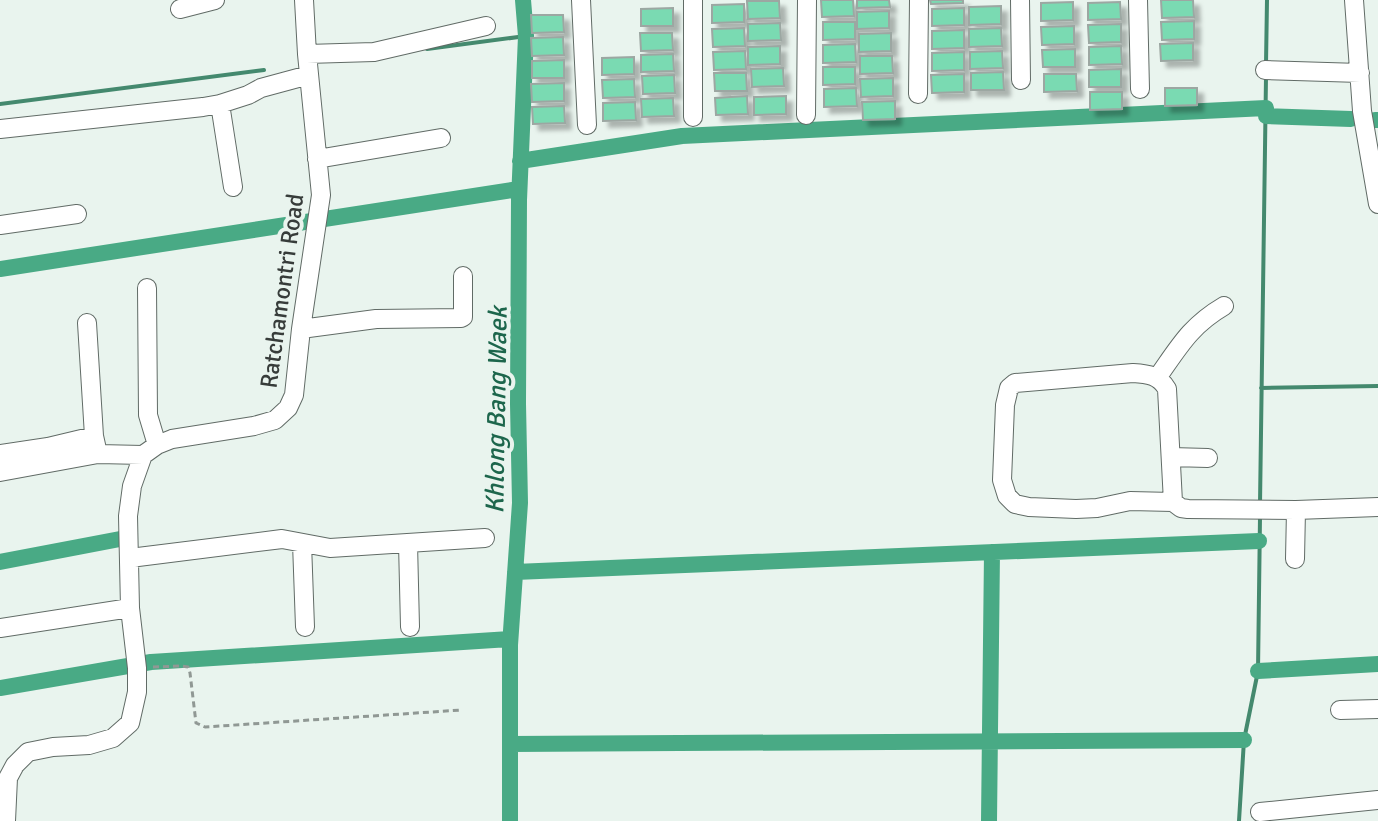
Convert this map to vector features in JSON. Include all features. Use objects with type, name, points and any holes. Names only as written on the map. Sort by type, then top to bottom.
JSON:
[{"type":"street","points":[[180,9],[215,0]]},
{"type":"street","name":"Ratchamontri Road","points":[[96,445],[150,450],[172,439],[275,420],[288,408],[294,395],[321,195],[304,0]]},
{"type":"street","points":[[581,0],[587,125]]},
{"type":"street","points":[[693,0],[693,117]]},
{"type":"street","points":[[806,115],[807,0]]},
{"type":"street","points":[[918,94],[919,0]]},
{"type":"street","points":[[1020,0],[1021,80]]},
{"type":"street","points":[[1138,0],[1140,89]]},
{"type":"street","points":[[1354,0],[1362,111],[1378,204]]},
{"type":"street","points":[[307,54],[374,52],[486,26]]},
{"type":"street","points":[[1265,70],[1360,73]]},
{"type":"street","points":[[0,129],[220,104],[261,88],[309,75]]},
{"type":"street","points":[[220,104],[233,187]]},
{"type":"street","points":[[317,159],[441,138]]},
{"type":"street","points":[[0,225],[77,214]]},
{"type":"street","points":[[301,329],[376,319],[461,318],[465,311],[463,276]]},
{"type":"street","points":[[6,821],[8,778],[28,752],[101,742],[113,738],[130,723],[137,692],[137,668],[130,608],[128,516],[132,486],[150,450],[147,288]]},
{"type":"street","points":[[1157,378],[1186,336],[1208,315],[1224,306]]},
{"type":"street","points":[[87,323],[96,445]]},
{"type":"street","points":[[1173,502],[1167,389],[1162,381],[1150,374],[1133,373],[1015,383],[1009,388],[1005,405],[1002,480],[1010,501],[1015,504],[1076,509],[1130,501],[1173,502],[1188,509],[1243,511],[1378,507]]},
{"type":"street","points":[[0,454],[48,447],[96,445]]},
{"type":"street","points":[[0,472],[96,445]]},
{"type":"street","points":[[1171,457],[1208,458]]},
{"type":"street","points":[[1295,559],[1296,510]]},
{"type":"street","points":[[130,558],[282,539],[330,548],[485,538]]},
{"type":"street","points":[[302,543],[305,627]]},
{"type":"street","points":[[408,543],[410,627]]},
{"type":"street","points":[[0,628],[130,608]]},
{"type":"street","points":[[1340,710],[1378,709]]},
{"type":"street","points":[[1260,812],[1378,800]]},
{"type":"path","points":[[137,668],[188,667],[196,723],[205,727],[462,710]]},
{"type":"building","points":[[821,0],[853,0],[854,16],[822,17]]},
{"type":"building","points":[[857,0],[889,0],[890,7],[857,8]]},
{"type":"building","points":[[930,0],[963,0],[963,3],[931,4]]},
{"type":"building","points":[[1161,0],[1193,0],[1194,17],[1162,18]]},
{"type":"building","points":[[747,1],[779,1],[780,18],[748,19]]},
{"type":"building","points":[[1073,2],[1073,20],[1041,21],[1041,3]]},
{"type":"building","points":[[1120,2],[1121,19],[1088,20],[1088,3]]},
{"type":"building","points":[[744,4],[744,22],[712,23],[712,5]]},
{"type":"building","points":[[1001,6],[1001,24],[969,25],[969,7]]},
{"type":"building","points":[[673,8],[673,26],[641,26],[641,9]]},
{"type":"building","points":[[964,8],[964,25],[932,26],[932,9]]},
{"type":"building","points":[[889,11],[889,28],[857,29],[857,12]]},
{"type":"building","points":[[531,15],[563,15],[564,32],[532,33]]},
{"type":"building","points":[[1194,21],[1194,39],[1162,40],[1161,22]]},
{"type":"building","points":[[823,22],[855,22],[855,39],[823,40]]},
{"type":"building","points":[[780,23],[781,40],[748,41],[748,24]]},
{"type":"building","points":[[1121,24],[1121,42],[1089,43],[1088,25]]},
{"type":"building","points":[[1074,26],[1074,44],[1042,45],[1041,27]]},
{"type":"building","points":[[744,28],[745,46],[713,47],[712,29]]},
{"type":"building","points":[[1001,28],[1002,46],[969,47],[969,29]]},
{"type":"building","points":[[964,30],[964,48],[932,49],[932,31]]},
{"type":"building","points":[[640,33],[672,33],[673,50],[641,51]]},
{"type":"building","points":[[891,33],[891,51],[859,52],[859,34]]},
{"type":"building","points":[[563,37],[564,55],[532,56],[531,38]]},
{"type":"building","points":[[1193,43],[1193,60],[1161,61],[1160,44]]},
{"type":"building","points":[[855,44],[856,62],[823,63],[823,45]]},
{"type":"building","points":[[780,46],[780,64],[748,65],[748,47]]},
{"type":"building","points":[[1121,46],[1122,64],[1089,65],[1089,47]]},
{"type":"building","points":[[1075,49],[1075,67],[1043,67],[1042,50]]},
{"type":"building","points":[[745,51],[746,69],[714,70],[713,52]]},
{"type":"building","points":[[1002,51],[1003,68],[970,69],[970,52]]},
{"type":"building","points":[[964,52],[964,70],[932,71],[932,53]]},
{"type":"building","points":[[673,54],[674,71],[641,72],[641,55]]},
{"type":"building","points":[[860,56],[892,56],[893,73],[860,74]]},
{"type":"building","points":[[634,57],[634,74],[602,75],[602,58]]},
{"type":"building","points":[[564,60],[564,78],[532,78],[532,61]]},
{"type":"building","points":[[823,67],[855,67],[855,84],[823,85]]},
{"type":"building","points":[[783,68],[784,86],[752,87],[751,69]]},
{"type":"building","points":[[1121,69],[1121,87],[1089,87],[1089,70]]},
{"type":"building","points":[[1003,72],[1004,90],[971,90],[971,73]]},
{"type":"building","points":[[714,73],[746,73],[747,91],[715,91]]},
{"type":"building","points":[[964,74],[964,92],[932,93],[931,75]]},
{"type":"building","points":[[1044,74],[1076,74],[1077,91],[1044,92]]},
{"type":"building","points":[[674,75],[675,93],[643,94],[642,76]]},
{"type":"building","points":[[893,78],[893,96],[861,97],[860,79]]},
{"type":"building","points":[[634,79],[635,97],[603,98],[602,80]]},
{"type":"building","points":[[564,83],[564,101],[532,102],[531,84]]},
{"type":"building","points":[[856,88],[857,106],[824,107],[824,89]]},
{"type":"building","points":[[1165,88],[1197,88],[1197,105],[1165,106]]},
{"type":"building","points":[[1090,92],[1122,92],[1122,109],[1090,110]]},
{"type":"building","points":[[747,96],[748,114],[716,115],[715,98]]},
{"type":"building","points":[[786,96],[786,114],[754,115],[754,97]]},
{"type":"building","points":[[673,98],[674,116],[642,117],[641,99]]},
{"type":"building","points":[[895,101],[895,119],[863,120],[862,102]]},
{"type":"building","points":[[635,102],[636,120],[603,121],[603,103]]},
{"type":"building","points":[[564,106],[565,123],[533,124],[532,107]]},
{"type":"waterway","name":"Khlong Bang Waek","points":[[510,821],[510,645],[520,503],[519,200],[526,36],[523,0]]},
{"type":"waterway","points":[[1266,64],[1267,0]]},
{"type":"waterway","points":[[427,49],[526,36]]},
{"type":"waterway","points":[[0,104],[264,70]]},
{"type":"waterway","points":[[1260,504],[1266,77]]},
{"type":"waterway","points":[[520,161],[682,136],[1266,108]]},
{"type":"waterway","points":[[1266,116],[1351,119]]},
{"type":"waterway","points":[[0,269],[519,189]]},
{"type":"waterway","points":[[1261,388],[1378,386]]},
{"type":"waterway","points":[[1239,821],[1244,740],[1258,671],[1260,517]]},
{"type":"waterway","points":[[0,562],[120,539]]},
{"type":"waterway","points":[[515,572],[1259,541]]},
{"type":"waterway","points":[[989,821],[992,552]]},
{"type":"waterway","points":[[0,688],[151,662],[510,639]]},
{"type":"waterway","points":[[1258,671],[1378,664]]},
{"type":"waterway","points":[[510,744],[1244,740]]}]
